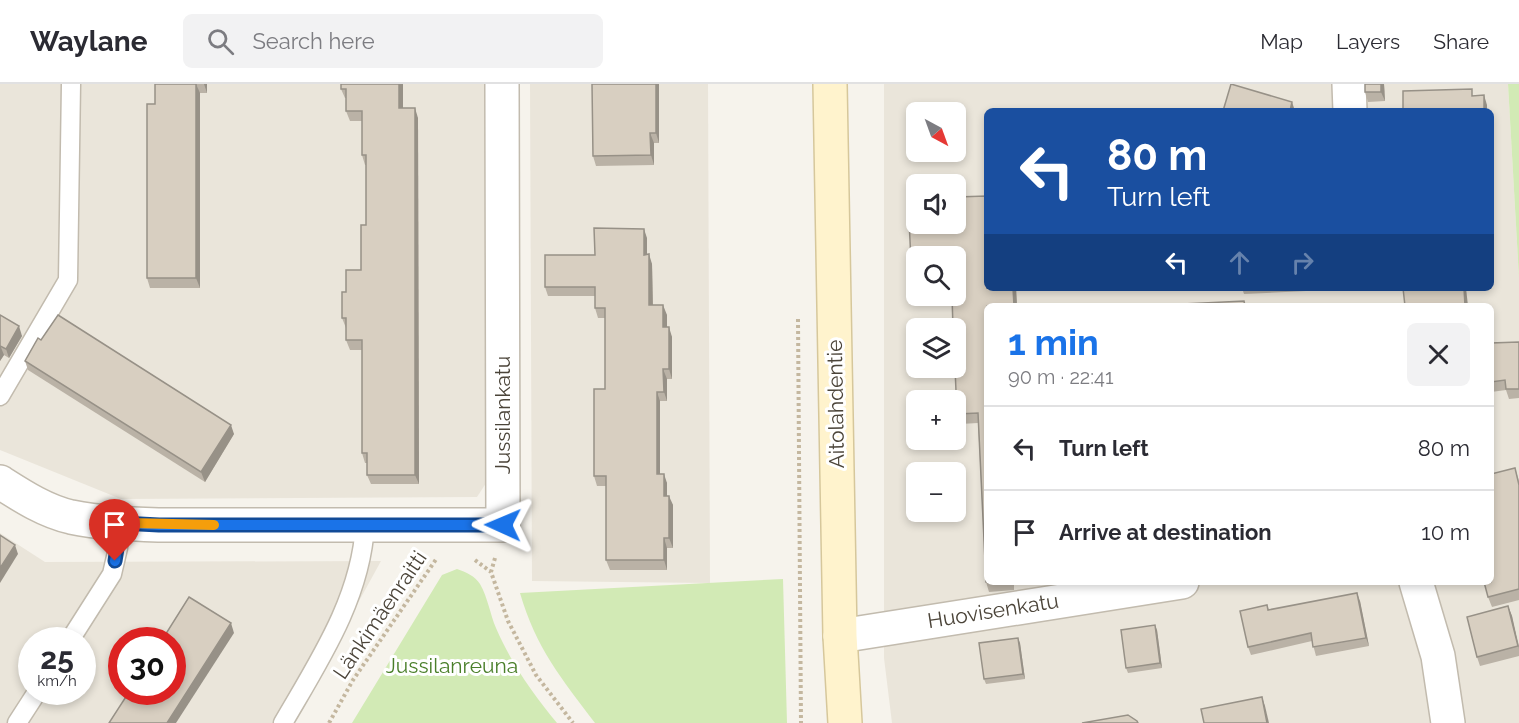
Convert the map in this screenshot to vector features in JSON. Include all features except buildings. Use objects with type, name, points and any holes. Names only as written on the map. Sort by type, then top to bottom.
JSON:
[{"type":"main road","name":"Aitolahdentie","points":[[830,84],[840,636],[845,723]]},
{"type":"street","name":"Jussilankatu","points":[[502,84],[503,525]]},
{"type":"street","points":[[1349,84],[1350,108]]},
{"type":"street","points":[[0,482],[29,500],[70,516],[121,523],[503,525]]},
{"type":"street","name":"Huovisenkatu","points":[[840,636],[1163,585]]},
{"type":"street","points":[[1417,585],[1438,656],[1448,723]]},
{"type":"lane","points":[[0,396],[68,280],[71,84]]},
{"type":"lane","points":[[78,627],[112,574],[121,523]]},
{"type":"lane","points":[[283,723],[330,641],[343,610],[364,550],[365,525]]},
{"type":"lane","points":[[17,723],[29,705]]},
{"type":"path","points":[[798,309],[801,723]]},
{"type":"path","name":"Länkimäenraitti","points":[[329,723],[353,680],[458,525]]},
{"type":"path","points":[[503,525],[491,572],[508,621],[536,675],[573,723]]},
{"type":"shaded area","points":[[0,84],[489,84],[490,477],[477,497],[121,499],[0,450]]},
{"type":"shaded area","points":[[530,84],[708,84],[710,583],[532,581]]},
{"type":"shaded area","points":[[884,84],[1508,84],[1519,278],[1519,723],[892,723],[884,658]]},
{"type":"shaded area","points":[[0,533],[45,562],[381,561],[292,723],[0,723]]},
{"type":"green space","points":[[1508,84],[1519,84],[1519,278]]},
{"type":"green space","name":"Jussilanreuna","points":[[457,569],[470,575],[480,584],[508,654],[557,723],[352,723],[442,575]]},
{"type":"green space","points":[[783,579],[787,723],[595,723],[551,662],[526,613],[520,593]]},
{"type":"slow traffic","points":[[130,523],[214,525]]},
{"type":"route","points":[[115,561],[121,523],[159,525],[503,525]]}]
